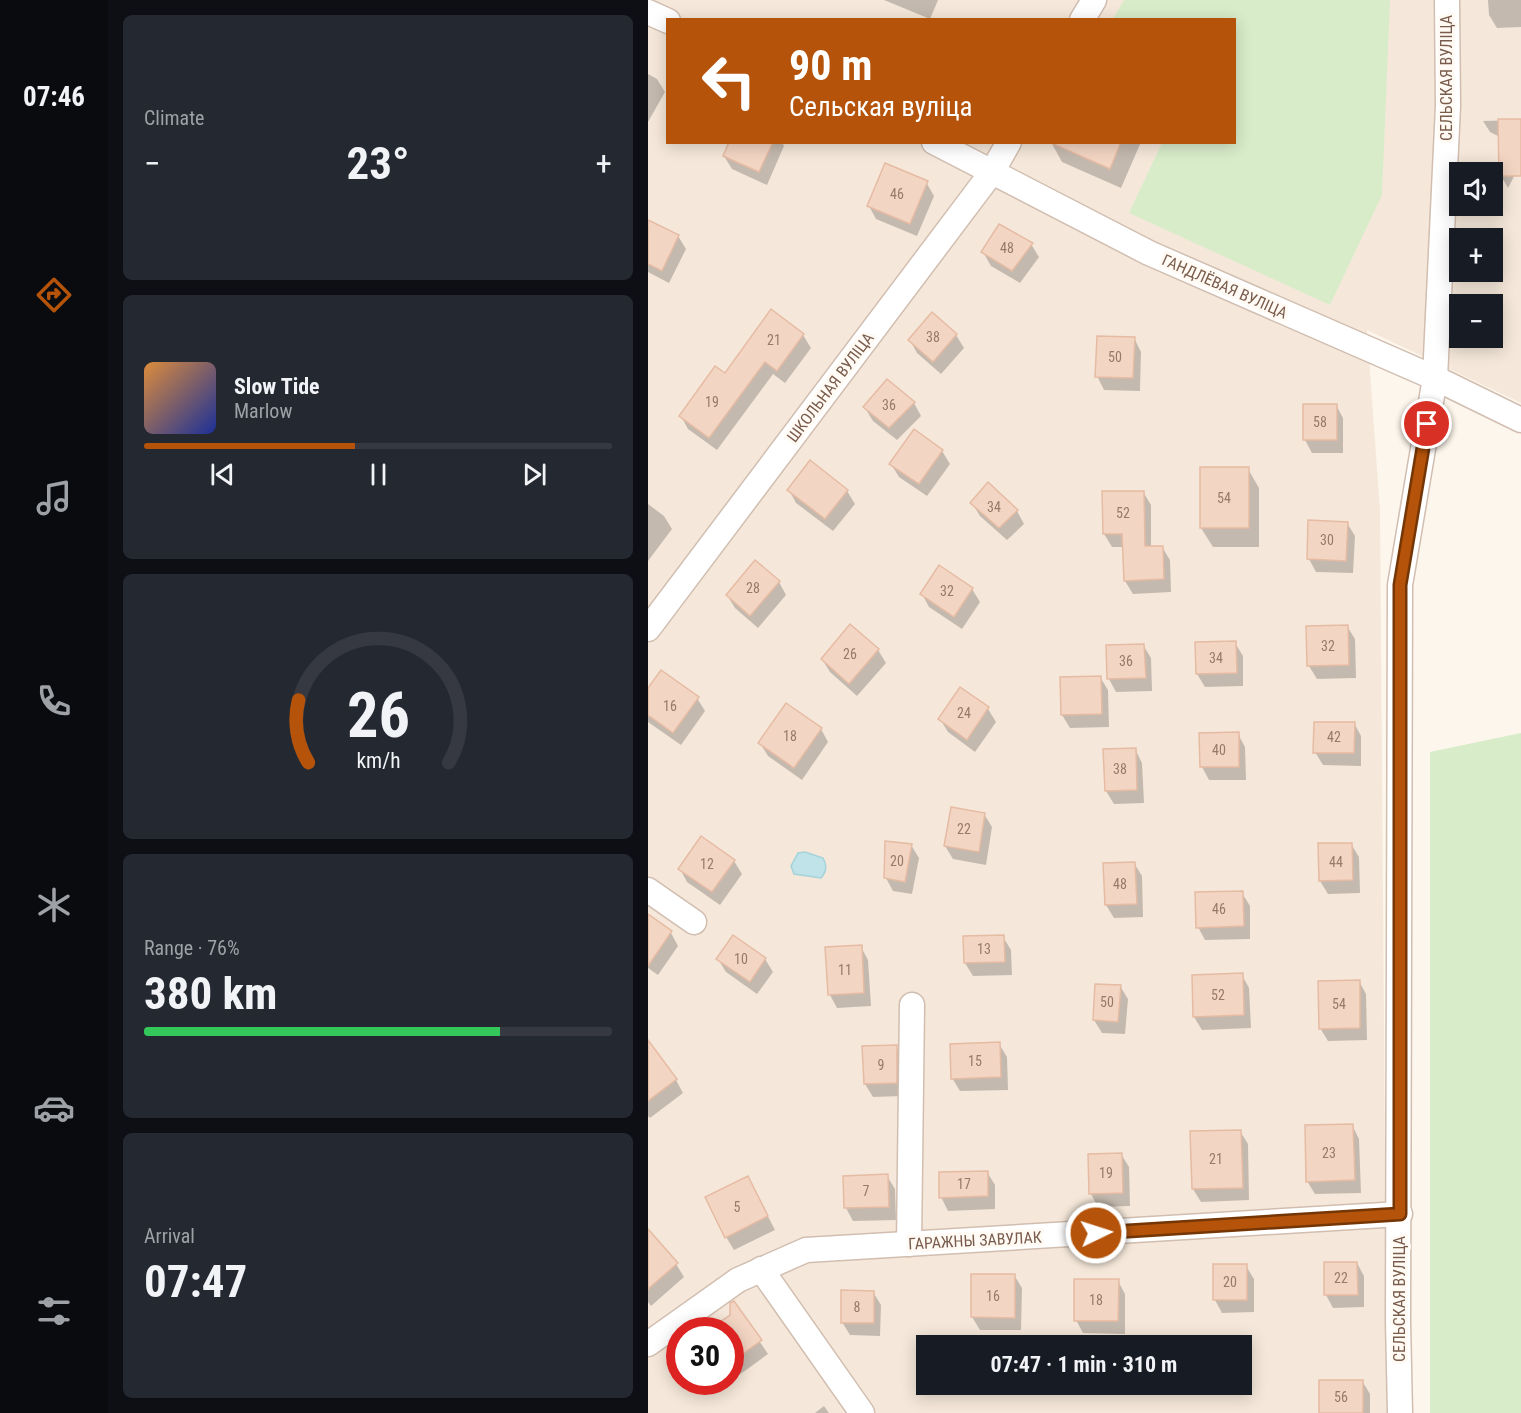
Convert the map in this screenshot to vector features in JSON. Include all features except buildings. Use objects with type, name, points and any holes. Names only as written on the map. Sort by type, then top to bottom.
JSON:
[{"type":"street","points":[[1083,18],[1094,0]]},
{"type":"street","name":"СЕЛЬСКАЯ ВУЛІЦА","points":[[1400,1413],[1398,1321],[1400,585],[1435,378],[1448,106],[1447,0]]},
{"type":"street","points":[[648,12],[666,20]]},
{"type":"street","name":"ГАНДЛЁВАЯ ВУЛІЦА","points":[[938,144],[1149,253],[1435,378],[1521,420]]},
{"type":"street","name":"ШКОЛЬНАЯ ВУЛІЦА","points":[[648,629],[992,172],[1008,144]]},
{"type":"street","points":[[648,890],[694,922]]},
{"type":"street","points":[[909,1244],[912,1005]]},
{"type":"street","name":"ГАРАЖНЫ ЗАВУЛАК","points":[[648,1344],[738,1280],[806,1250],[1400,1214]]},
{"type":"street","points":[[761,1269],[862,1413]]},
{"type":"shaded area","points":[[648,0],[1521,0],[1521,403],[1367,330],[1380,510],[1387,1413],[648,1413]]},
{"type":"green space","points":[[1124,0],[1390,0],[1382,195],[1330,305],[1129,213],[1162,144],[1236,144],[1236,18],[1114,18]]},
{"type":"green space","points":[[1521,733],[1521,1413],[1430,1413],[1430,752]]},
{"type":"water","points":[[805,852],[823,858],[826,868],[821,878],[794,874],[791,866],[798,853]]},
{"type":"route","points":[[1096,1233],[1400,1214],[1400,585],[1427,424]]}]
